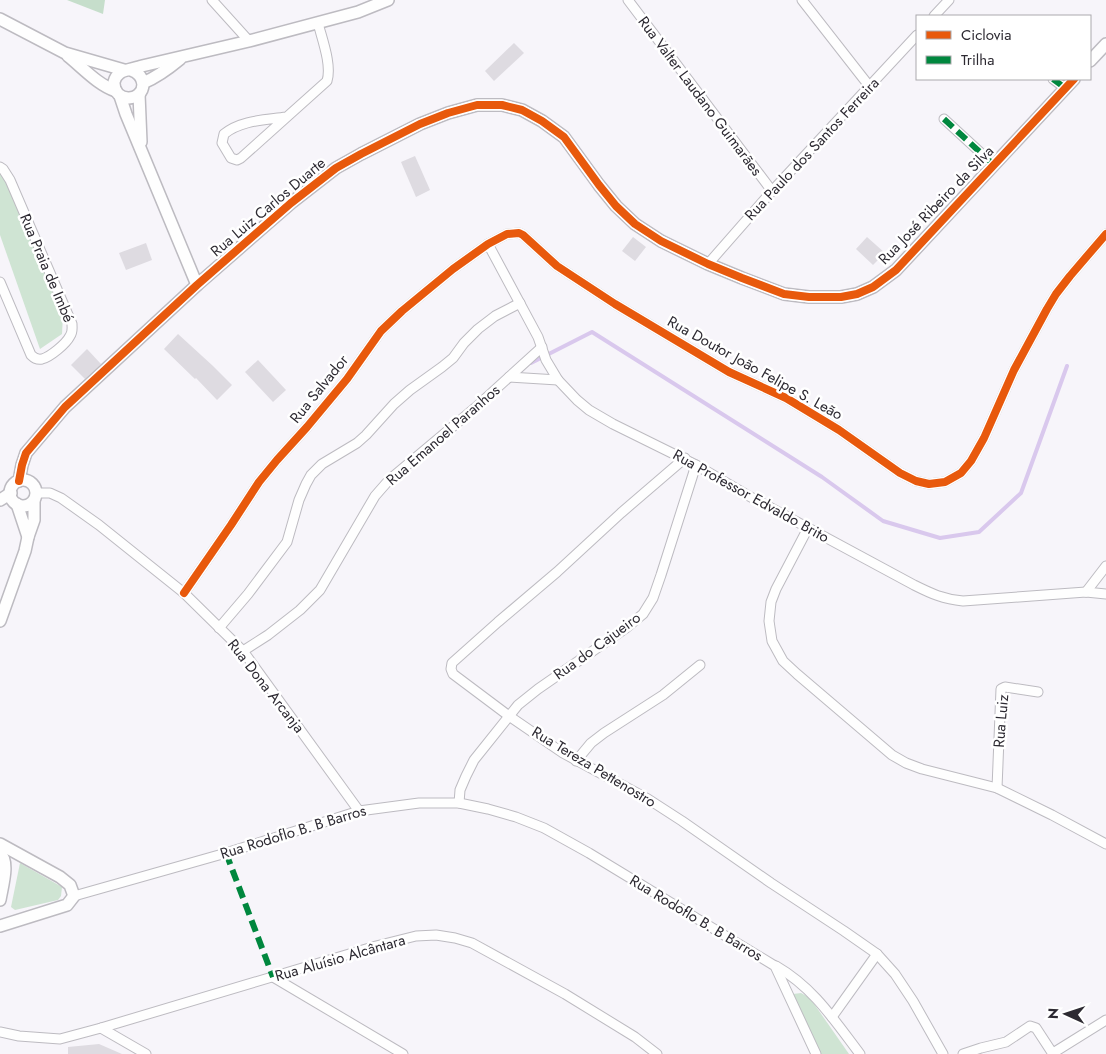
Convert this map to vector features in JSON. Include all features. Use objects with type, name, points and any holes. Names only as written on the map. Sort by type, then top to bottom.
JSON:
[{"type":"street","points":[[212,0],[249,41]]},
{"type":"street","points":[[197,285],[114,85],[119,73],[318,23],[358,12],[388,0]]},
{"type":"street","name":"Rua Valter Laudano Guimarães","points":[[628,0],[772,191]]},
{"type":"street","points":[[802,0],[870,87]]},
{"type":"street","points":[[935,15],[949,0]]},
{"type":"street","points":[[0,18],[65,53],[108,89],[126,98],[133,98],[141,89],[181,58]]},
{"type":"street","points":[[286,117],[246,123],[230,129],[224,134],[222,143],[231,158],[237,160],[241,158],[327,81],[329,75],[328,67],[318,23]]},
{"type":"street","name":"Rua Paulo dos Santos Ferreira","points":[[708,264],[772,191],[916,36]]},
{"type":"street","points":[[1097,57],[1106,44]]},
{"type":"street","points":[[65,53],[136,72],[141,77],[142,151]]},
{"type":"street","points":[[1054,80],[1065,88]]},
{"type":"street","name":"Rua José Ribeiro da Silva","points":[[708,264],[784,294],[809,297],[841,297],[874,287],[896,270],[1073,80]]},
{"type":"street","name":"Rua Luiz Carlos Duarte","points":[[18,481],[26,453],[65,407],[197,285],[290,203],[336,168],[420,124],[448,113],[477,105],[502,105],[522,110],[542,120],[564,137],[599,185],[634,224],[660,241],[708,264]]},
{"type":"street","points":[[944,119],[994,165]]},
{"type":"street","name":"Rua Praia de Imbé","points":[[0,167],[6,172],[10,180],[72,324],[71,336],[58,349],[42,359],[34,358],[0,282]]},
{"type":"street","name":"Rua Doutor João Felipe S. Leão","points":[[507,234],[519,233],[523,235],[557,266],[615,304],[729,372],[794,403],[839,430],[900,473],[916,481],[929,484],[945,482],[961,473],[971,461],[984,438],[1014,370],[1047,309],[1070,276],[1106,234]]},
{"type":"street","name":"Rua Salvador","points":[[184,593],[258,482],[336,392],[381,331],[453,269],[488,244],[507,234]]},
{"type":"street","name":"Rua Professor Edvaldo Brito","points":[[488,244],[538,337],[546,360],[558,380],[577,400],[613,424],[684,458],[747,495],[936,596],[963,601],[1086,592],[1106,594]]},
{"type":"street","points":[[220,628],[287,542],[299,500],[311,475],[322,464],[357,443],[399,399],[453,358],[478,329],[495,316],[520,303]]},
{"type":"street","name":"Rua Emanoel Paranhos","points":[[243,651],[268,635],[300,610],[320,590],[371,503],[390,480],[475,408],[542,347]]},
{"type":"street","name":"Rua Emanoel Paranhos","points":[[509,376],[558,380]]},
{"type":"street","name":"Rua Tereza Pettenostro","points":[[684,458],[452,663],[451,669],[453,674],[509,716],[576,760],[648,799],[877,954],[895,974],[913,1001],[943,1054]]},
{"type":"street","name":"Rua do Cajueiro","points":[[459,803],[460,790],[474,760],[518,705],[643,614],[653,598],[696,465]]},
{"type":"street","points":[[0,621],[34,520],[36,489],[27,481],[18,481],[14,484],[11,493],[12,500],[17,504],[26,506],[35,497]]},
{"type":"street","points":[[0,500],[11,493]]},
{"type":"street","name":"Rua Dona Arcanja","points":[[35,497],[50,493],[61,498],[99,525],[184,593],[243,651],[359,811]]},
{"type":"street","points":[[17,504],[28,537]]},
{"type":"street","points":[[808,528],[776,588],[771,602],[769,621],[772,641],[783,661],[892,755],[906,763],[996,788],[1106,844]]},
{"type":"street","points":[[1086,592],[1106,566]]},
{"type":"street","points":[[576,760],[591,743],[604,733],[663,695],[700,665]]},
{"type":"street","name":"Rua Luiz","points":[[996,788],[1001,689],[1038,692]]},
{"type":"street","name":"Rua Rodoflo B. B Barros","points":[[74,896],[226,853],[359,811],[419,803],[459,803],[488,808],[516,816],[544,828],[598,858],[787,972],[821,1002],[860,1054]]},
{"type":"street","points":[[0,844],[60,877],[70,886],[74,896],[67,905],[0,926]]},
{"type":"street","points":[[0,853],[3,855],[6,866],[0,900]]},
{"type":"street","name":"Rua Aluísio Alcântara","points":[[0,1032],[20,1036],[60,1038],[101,1028],[376,946],[416,936],[436,934],[472,943],[565,994],[635,1037],[657,1054]]},
{"type":"street","points":[[832,1017],[877,954]]},
{"type":"street","name":"Rua Rodoflo B. B Barros","points":[[776,966],[816,1054]]},
{"type":"street","points":[[273,977],[403,1054]]},
{"type":"street","points":[[963,1054],[1006,1042],[1030,1026],[1036,1028],[1053,1054],[1106,1020]]},
{"type":"street","points":[[101,1028],[146,1054]]},
{"type":"green space","points":[[67,0],[105,0],[103,14]]},
{"type":"green space","points":[[0,167],[63,315],[62,334],[40,349],[0,235]]},
{"type":"green space","points":[[20,863],[62,887],[61,896],[58,900],[15,910],[11,907]]},
{"type":"green space","points":[[801,993],[810,998],[849,1054],[821,1054],[793,994]]},
{"type":"building","points":[[514,43],[524,53],[494,81],[485,71]]},
{"type":"building","points":[[415,156],[430,190],[416,197],[401,162]]},
{"type":"building","points":[[633,237],[646,247],[635,261],[622,251]]},
{"type":"building","points":[[867,237],[885,253],[873,265],[856,249]]},
{"type":"building","points":[[146,243],[152,260],[126,270],[119,253]]},
{"type":"building","points":[[178,334],[232,385],[217,400],[164,349]]},
{"type":"building","points":[[87,349],[101,364],[85,379],[71,365]]},
{"type":"building","points":[[258,360],[286,390],[273,402],[245,372]]},
{"type":"building","points":[[99,1044],[122,1054],[68,1054],[68,1047]]},
{"type":"waterway","points":[[531,363],[592,332],[822,477],[883,521],[940,538],[979,532],[1021,493],[1067,366]]},
{"type":"marked path","points":[[1054,80],[1065,88]]},
{"type":"marked path","points":[[944,119],[994,165]]},
{"type":"marked path","points":[[226,853],[273,977]]},
{"type":"cycle path","points":[[19,481],[26,453],[65,407],[197,285],[291,203],[336,168],[420,124],[448,113],[477,105],[502,105],[522,110],[542,121],[564,137],[616,206],[635,224],[661,241],[708,264],[784,294],[809,297],[841,297],[857,294],[873,287],[896,270],[1073,80]]},
{"type":"cycle path","points":[[184,593],[259,482],[347,379],[381,331],[453,269],[488,244],[507,234],[519,233],[523,235],[557,266],[615,304],[729,372],[786,398],[839,430],[900,473],[916,481],[929,484],[945,482],[961,473],[971,461],[984,438],[1014,370],[1047,309],[1070,276],[1106,234]]}]
